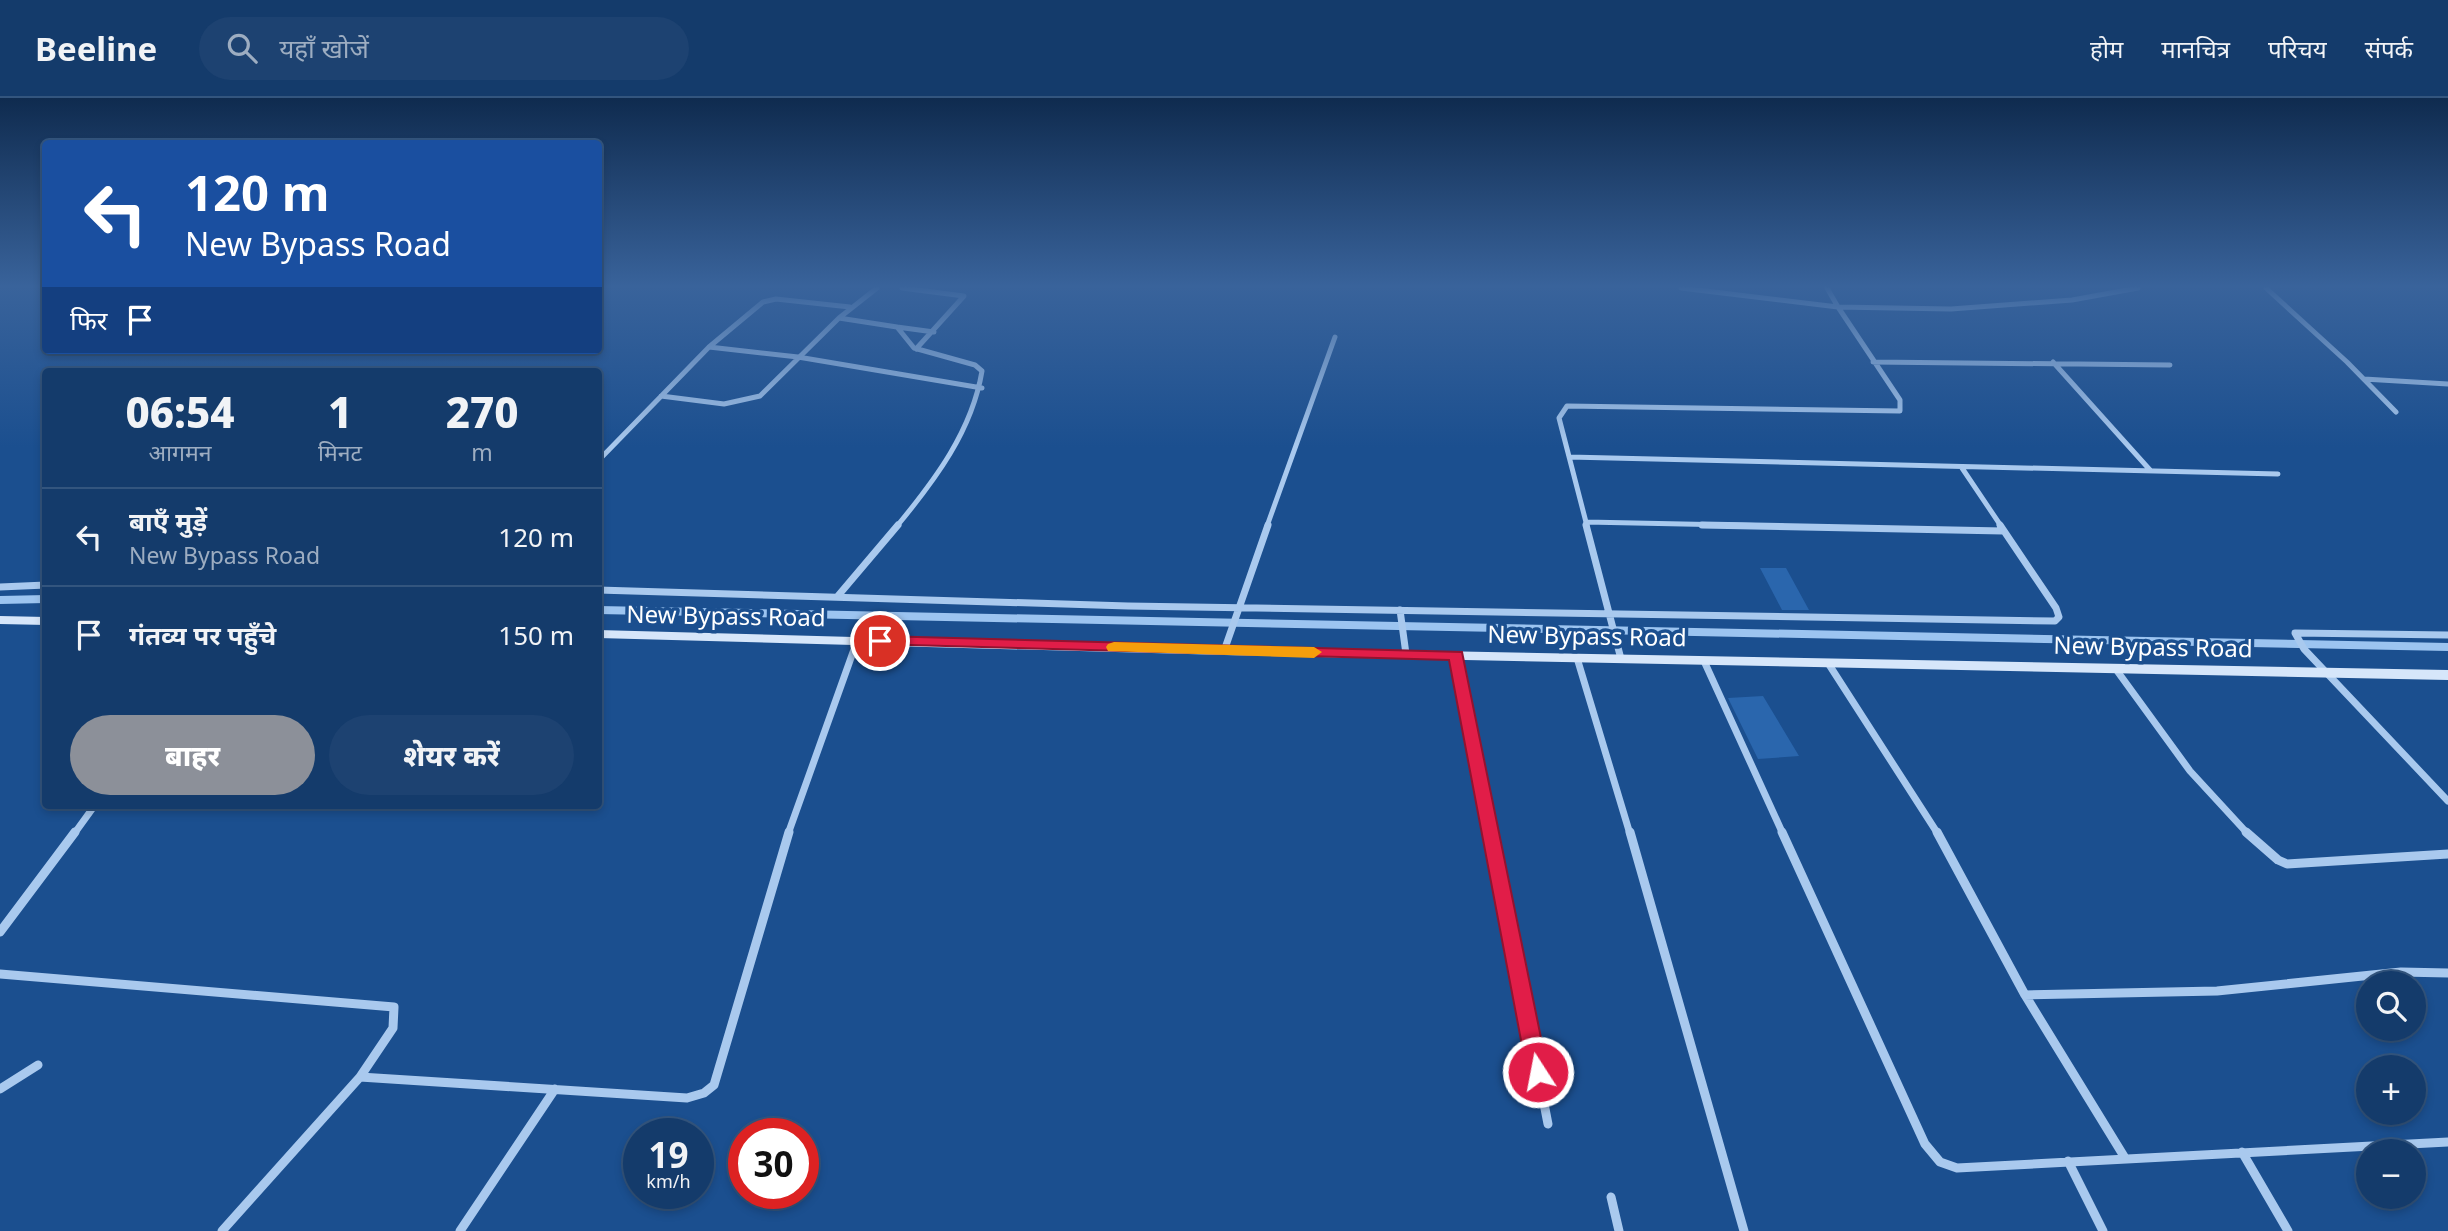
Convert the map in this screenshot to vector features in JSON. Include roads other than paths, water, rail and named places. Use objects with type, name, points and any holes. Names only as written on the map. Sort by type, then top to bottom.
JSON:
[{"type":"main road","points":[[0,620],[42,621]]},
{"type":"main road","name":"New Bypass Road","points":[[602,634],[1224,651],[2448,675]]},
{"type":"street","points":[[602,457],[716,341]]},
{"type":"street","points":[[661,396],[723,405],[750,401],[760,396],[815,341]]},
{"type":"street","points":[[836,597],[934,476],[963,432],[982,388],[982,371],[976,365],[916,349],[906,341]]},
{"type":"street","points":[[916,349],[925,341]]},
{"type":"street","points":[[1224,651],[1334,341]]},
{"type":"street","points":[[1621,659],[1559,418],[1561,409],[1568,404],[1900,411],[1900,400],[1860,341]]},
{"type":"street","points":[[2322,341],[2396,412]]},
{"type":"street","points":[[709,347],[798,357],[982,388]]},
{"type":"street","points":[[1873,362],[2170,365]]},
{"type":"street","points":[[2053,362],[2150,470]]},
{"type":"street","points":[[2363,379],[2448,384]]},
{"type":"street","points":[[1569,457],[2277,474]]},
{"type":"street","points":[[602,590],[1237,608],[2055,621],[2059,617],[2056,608],[1962,468]]},
{"type":"street","points":[[1586,522],[2003,531]]},
{"type":"street","points":[[0,587],[42,585]]},
{"type":"street","points":[[1400,610],[1406,654]]},
{"type":"street","points":[[2448,635],[2299,631],[2296,638],[2448,801]]},
{"type":"street","points":[[359,1077],[687,1098],[704,1093],[714,1085],[777,864],[857,641]]},
{"type":"street","points":[[1456,655],[1548,1124]]},
{"type":"street","points":[[1577,657],[1658,926],[1744,1231]]},
{"type":"street","points":[[1704,661],[1930,1154],[1940,1162],[1957,1168],[2448,1142]]},
{"type":"street","points":[[1828,663],[1937,831],[2025,995],[2125,1158]]},
{"type":"street","points":[[2115,668],[2190,771],[2248,834],[2278,860],[2287,864],[2301,864],[2448,854]]},
{"type":"street","points":[[0,932],[91,809]]},
{"type":"street","points":[[2025,995],[2217,990],[2401,972],[2448,973]]},
{"type":"street","points":[[0,974],[394,1007],[393,1028],[359,1077],[222,1231]]},
{"type":"street","points":[[0,1089],[38,1065]]},
{"type":"street","points":[[460,1231],[555,1089]]},
{"type":"street","points":[[2242,1152],[2288,1231]]},
{"type":"street","points":[[2068,1161],[2103,1231]]},
{"type":"street","points":[[1611,1197],[1619,1231]]},
{"type":"waterway","points":[[0,600],[42,599]]},
{"type":"waterway","points":[[602,610],[2448,647]]}]
